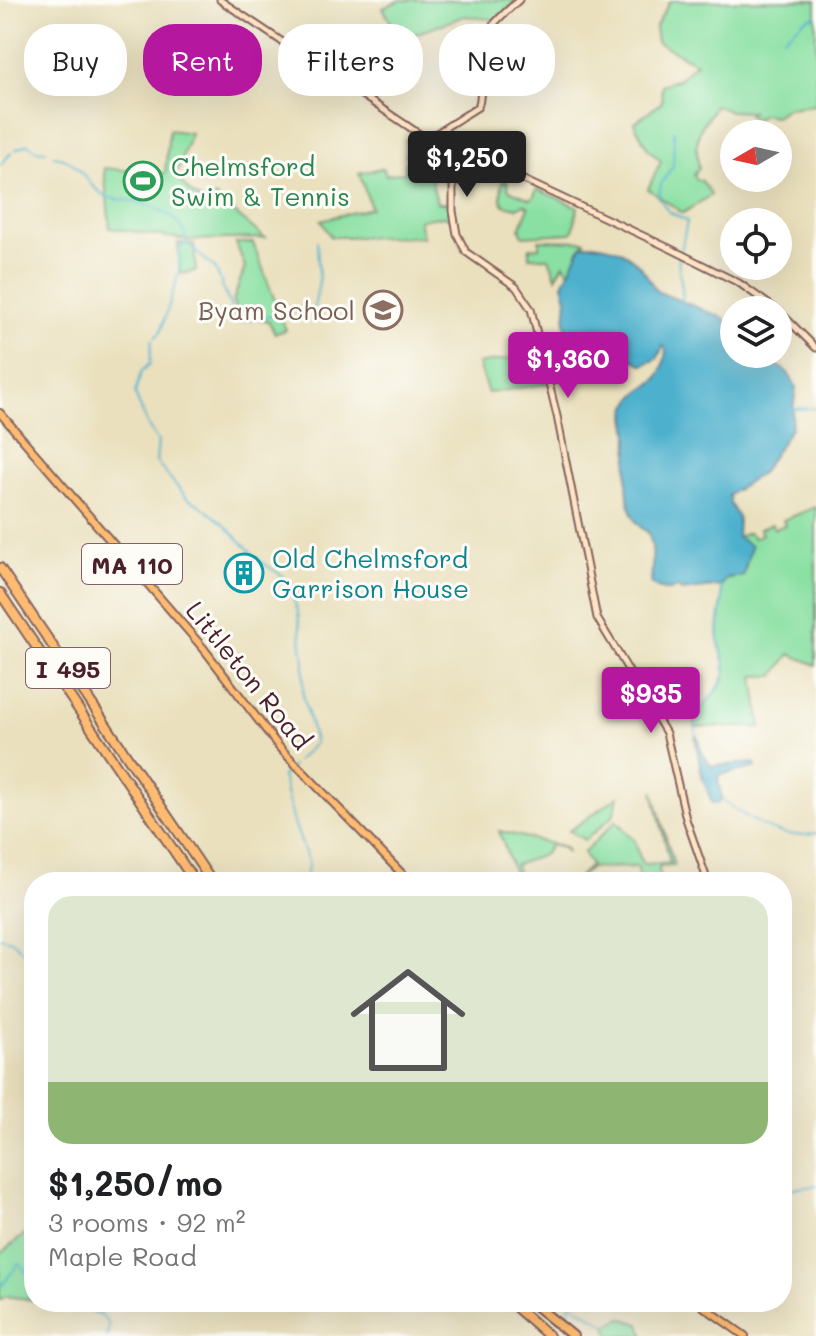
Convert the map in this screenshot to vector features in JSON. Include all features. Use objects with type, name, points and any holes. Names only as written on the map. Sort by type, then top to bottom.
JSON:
[{"type":"highway","name":"I 495","points":[[0,568],[205,872]]},
{"type":"highway","name":"I 495","points":[[0,593],[188,872]]},
{"type":"highway","points":[[521,1312],[549,1336]]},
{"type":"highway","points":[[543,1312],[573,1336]]},
{"type":"main road","points":[[220,0],[427,139],[507,172],[669,248],[739,283],[758,296]]},
{"type":"main road","points":[[427,139],[478,107],[481,95],[479,62],[484,35],[519,0]]},
{"type":"main road","points":[[442,129],[450,150],[453,216],[466,252],[516,287],[531,309],[557,416],[591,593],[603,630],[668,738],[686,819],[705,872]]},
{"type":"main road","points":[[792,324],[816,348]]},
{"type":"main road","name":"Littleton Road","points":[[0,413],[204,649],[283,752],[400,872]]},
{"type":"main road","points":[[711,1312],[745,1336]]},
{"type":"green space","points":[[400,0],[517,0],[495,20],[465,16],[423,31],[423,24],[392,24],[383,8]]},
{"type":"green space","points":[[816,0],[816,105],[787,108],[775,116],[763,114],[755,119],[748,115],[751,112],[730,111],[714,105],[699,133],[699,168],[694,175],[711,195],[683,213],[648,189],[661,161],[648,149],[634,123],[662,102],[661,85],[679,79],[696,63],[657,42],[655,28],[670,1]]},
{"type":"green space","name":"Chelmsford Swim & Tennis","points":[[169,130],[191,133],[176,175],[187,189],[205,201],[210,202],[215,197],[265,238],[187,240],[110,228],[104,168],[165,174]]},
{"type":"green space","points":[[406,139],[411,139],[410,160],[426,157],[437,203],[451,203],[451,220],[445,216],[419,220],[423,237],[331,237],[321,220],[371,208],[359,173],[383,168],[386,175],[405,172]]},
{"type":"green space","points":[[507,181],[509,190],[530,199],[537,189],[578,207],[573,231],[523,236],[520,229],[529,207],[524,204],[517,208],[504,205],[501,199],[502,182]]},
{"type":"green space","points":[[539,240],[585,241],[569,272],[564,264],[556,277],[549,258],[529,257],[530,248],[539,247]]},
{"type":"green space","points":[[178,243],[194,244],[196,271],[180,274]]},
{"type":"green space","points":[[236,243],[253,243],[286,330],[275,333],[269,322],[236,310],[233,301],[245,267]]},
{"type":"green space","points":[[538,354],[546,384],[488,393],[478,364]]},
{"type":"green space","points":[[816,507],[816,665],[790,654],[774,676],[754,676],[761,727],[695,727],[698,713],[725,675],[718,636],[721,586],[727,578],[743,576],[751,546],[737,537],[749,533],[754,538],[762,534],[759,529],[772,524],[774,529],[785,525],[783,520]]},
{"type":"green space","points":[[653,791],[674,865],[659,866],[659,872],[638,872],[638,867],[591,868],[584,872],[591,865],[583,853],[616,821],[635,841],[642,864],[670,863]]},
{"type":"green space","points":[[619,796],[613,816],[585,840],[569,831]]},
{"type":"green space","points":[[499,831],[564,847],[568,853],[563,848],[550,845],[545,854],[515,865],[517,872],[513,872]]},
{"type":"green space","points":[[24,1235],[24,1299],[6,1296],[0,1300],[0,1254]]},
{"type":"green space","points":[[621,1318],[640,1324],[644,1336],[610,1336],[607,1326]]},
{"type":"water","points":[[601,245],[622,252],[638,264],[656,291],[720,316],[720,368],[781,368],[796,387],[791,428],[762,472],[729,495],[730,504],[738,517],[737,537],[751,546],[743,576],[727,578],[721,586],[682,591],[659,588],[651,582],[650,538],[632,515],[629,503],[626,412],[634,397],[656,380],[664,364],[666,350],[663,346],[657,359],[643,365],[617,355],[589,371],[577,363],[568,349],[565,322],[567,299],[563,284],[581,246]]},
{"type":"water","points":[[697,735],[701,750],[711,766],[756,765],[755,768],[719,775],[722,800],[717,804],[712,803],[702,776]]},
{"type":"waterway","points":[[783,38],[806,19],[816,16]]},
{"type":"waterway","points":[[674,131],[673,166],[661,184],[659,198],[668,211],[687,221],[681,251]]},
{"type":"waterway","points":[[16,149],[28,144],[36,150],[46,151]]},
{"type":"waterway","points":[[0,165],[12,152]]},
{"type":"waterway","points":[[54,156],[70,162],[107,197],[150,206],[167,214],[181,227],[187,244],[179,247],[179,273],[160,333],[155,337]]},
{"type":"waterway","points":[[189,246],[215,268],[237,322],[314,308],[319,282],[317,241]]},
{"type":"waterway","points":[[679,256],[682,301]]},
{"type":"waterway","points":[[152,340],[150,364],[141,372],[135,394],[158,441],[156,462],[187,498],[224,524],[260,561],[284,577]]},
{"type":"waterway","points":[[792,409],[816,408]]},
{"type":"waterway","points":[[287,580],[298,612],[304,662],[303,694],[315,743],[297,761]]},
{"type":"waterway","points":[[696,734],[701,709],[716,691],[725,671],[719,641],[721,586]]},
{"type":"waterway","points":[[292,766],[282,776],[309,864],[307,872]]},
{"type":"waterway","points":[[722,800],[778,832],[790,835],[816,833]]},
{"type":"waterway","points":[[0,937],[11,940],[24,952]]},
{"type":"waterway","points":[[792,1188],[816,1186]]},
{"type":"waterway","points":[[0,1288],[19,1263],[24,1269]]},
{"type":"waterway","points":[[94,1312],[109,1325],[107,1336]]},
{"type":"waterway","points":[[566,1321],[568,1312]]},
{"type":"waterway","points":[[585,1312],[607,1326]]},
{"type":"place","name":"Chelmsford Swim & Tennis","points":[[143,181]]},
{"type":"place","name":"Byam School","points":[[383,310]]},
{"type":"place","name":"Old Chelmsford Garrison House","points":[[244,573]]}]
